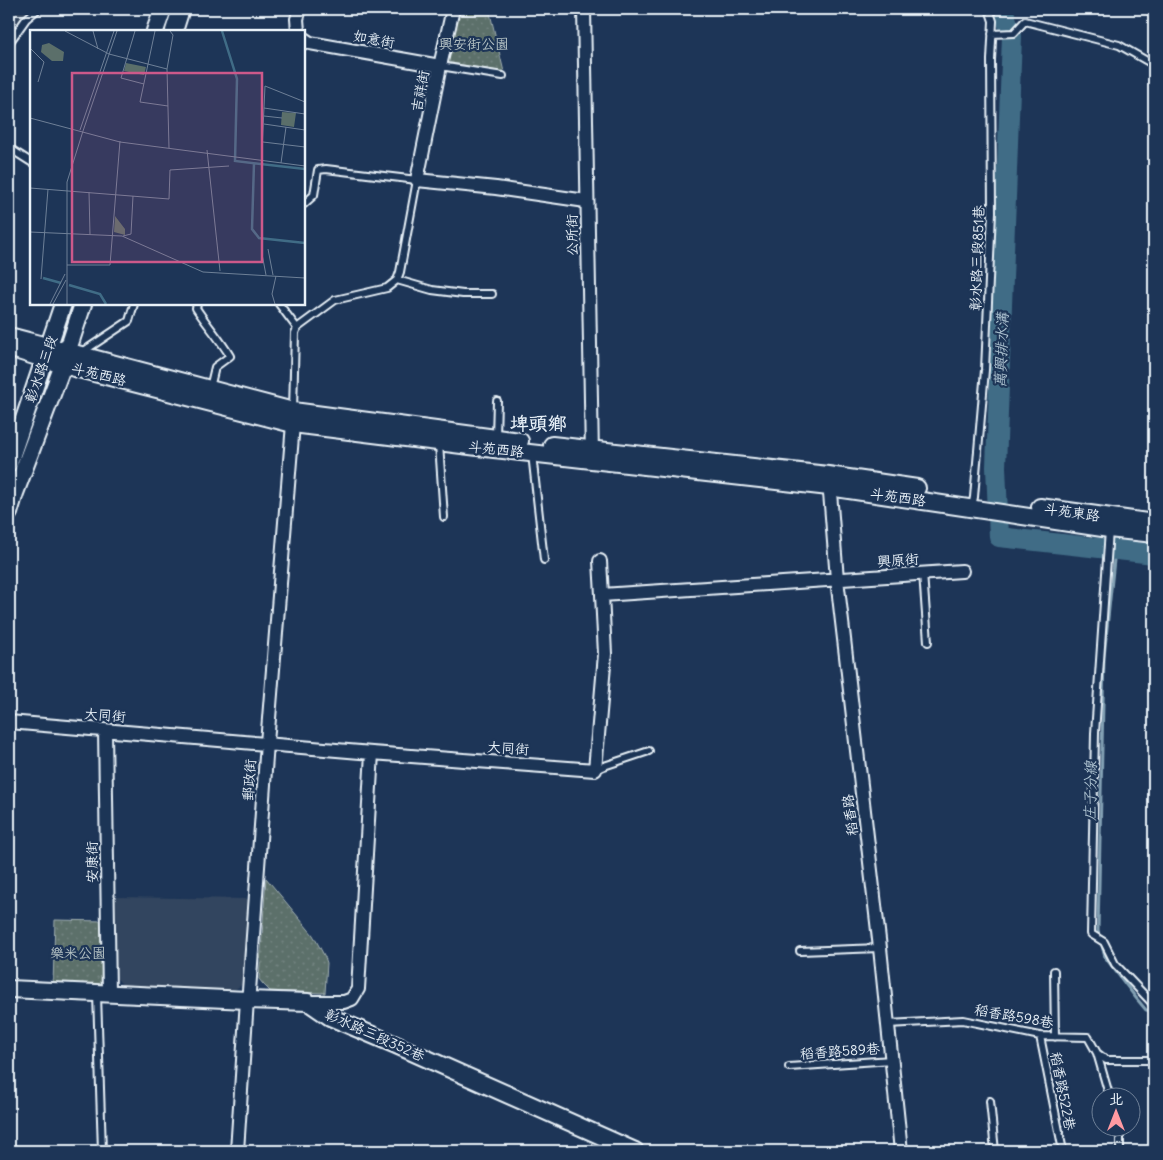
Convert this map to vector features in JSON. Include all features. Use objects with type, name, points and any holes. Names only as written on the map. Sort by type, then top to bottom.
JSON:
[{"type":"main road","points":[[155,30],[163,9]]},
{"type":"main road","points":[[174,30],[181,9]]},
{"type":"main road","name":"彰水路三段","points":[[9,463],[63,305]]},
{"type":"main road","name":"彰水路三段","points":[[9,512],[69,357],[83,305]]},
{"type":"main road","name":"斗苑西路","points":[[9,336],[46,353]]},
{"type":"main road","name":"斗苑西路","points":[[9,348],[69,357],[210,389],[293,418],[495,444],[829,481],[982,504]]},
{"type":"main road","name":"斗苑西路","points":[[69,357],[293,418],[439,443],[495,444],[532,453],[592,455]]},
{"type":"main road","name":"斗苑東路","points":[[982,504],[1154,523]]},
{"type":"main road","name":"斗苑東路","points":[[982,504],[1109,529],[1154,534]]},
{"type":"main road","points":[[9,990],[308,1002]]},
{"type":"main road","name":"彰水路三段352巷","points":[[308,1002],[330,1017],[636,1151]]},
{"type":"street","points":[[298,30],[297,18],[300,9]]},
{"type":"street","name":"吉祥街","points":[[418,180],[453,9]]},
{"type":"street","name":"公所街","points":[[584,9],[592,455]]},
{"type":"street","name":"如意街","points":[[305,40],[310,43],[440,66]]},
{"type":"street","points":[[418,180],[496,188],[586,201]]},
{"type":"street","name":"郵政街","points":[[237,1151],[247,1000],[293,418]]},
{"type":"street","name":"稻香路","points":[[829,481],[837,579],[880,948],[901,1151]]},
{"type":"street","points":[[596,770],[605,654],[600,561]]},
{"type":"street","name":"興原街","points":[[837,579],[962,571]]},
{"type":"street","points":[[602,594],[837,579]]},
{"type":"street","name":"大同街","points":[[9,722],[596,770]]},
{"type":"street","name":"安康街","points":[[103,993],[105,730]]},
{"type":"street","points":[[308,1002],[344,1002],[352,999],[358,989],[372,753]]},
{"type":"lane","points":[[9,43],[26,19],[38,9]]},
{"type":"lane","name":"彰水路三段851巷","points":[[982,504],[991,232],[993,21],[989,9]]},
{"type":"lane","points":[[993,34],[1014,33],[1025,21],[1119,46],[1154,65]]},
{"type":"lane","points":[[440,66],[504,76]]},
{"type":"lane","points":[[9,148],[30,161]]},
{"type":"lane","points":[[293,418],[295,333],[297,328],[335,300],[387,288],[397,280],[418,180],[326,169],[318,170],[314,195],[305,203]]},
{"type":"lane","points":[[397,280],[432,290],[463,294],[492,294]]},
{"type":"lane","points":[[69,357],[129,321],[134,305]]},
{"type":"lane","points":[[198,305],[196,308],[230,356],[215,367],[210,389]]},
{"type":"lane","points":[[280,305],[297,328]]},
{"type":"lane","points":[[495,444],[497,401]]},
{"type":"lane","points":[[439,443],[444,517]]},
{"type":"lane","points":[[532,453],[544,560]]},
{"type":"lane","points":[[1109,529],[1095,733],[1091,934],[1104,942],[1115,964],[1154,1005]]},
{"type":"lane","points":[[923,573],[928,642]]},
{"type":"lane","points":[[596,770],[649,751]]},
{"type":"lane","points":[[800,951],[880,948]]},
{"type":"lane","points":[[1054,971],[1055,1036]]},
{"type":"lane","points":[[102,1151],[103,993]]},
{"type":"lane","name":"稻香路598巷","points":[[888,1024],[963,1020],[1040,1036],[1088,1037],[1097,1053],[1106,1060],[1154,1060]]},
{"type":"lane","name":"稻香路522巷","points":[[1040,1036],[1063,1151]]},
{"type":"lane","points":[[1097,1053],[1107,1088]]},
{"type":"lane","name":"稻香路589巷","points":[[789,1067],[892,1060]]},
{"type":"lane","points":[[990,1102],[995,1151]]},
{"type":"lane","points":[[1120,1138],[1120,1151]]},
{"type":"shaded area","points":[[9,9],[31,9],[25,14],[9,39]]},
{"type":"shaded area","points":[[113,897],[250,899],[246,982],[234,990],[126,989],[113,974]]},
{"type":"green space","name":"興安街公園","points":[[458,9],[489,9],[504,72],[446,62]]},
{"type":"green space","points":[[266,878],[313,935],[325,957],[327,963],[325,993],[270,991],[259,979]]},
{"type":"green space","name":"樂米公園","points":[[55,920],[103,921],[101,987],[53,985]]},
{"type":"waterway","name":"萬興排水溝","points":[[1003,9],[1012,36],[996,467],[999,537],[1154,554]]},
{"type":"waterway","name":"庄子分線","points":[[1115,550],[1104,657],[1098,931],[1105,957],[1146,1010],[1154,1011]]},
{"type":"district","name":"埤頭鄉","points":[[538,423]]}]
